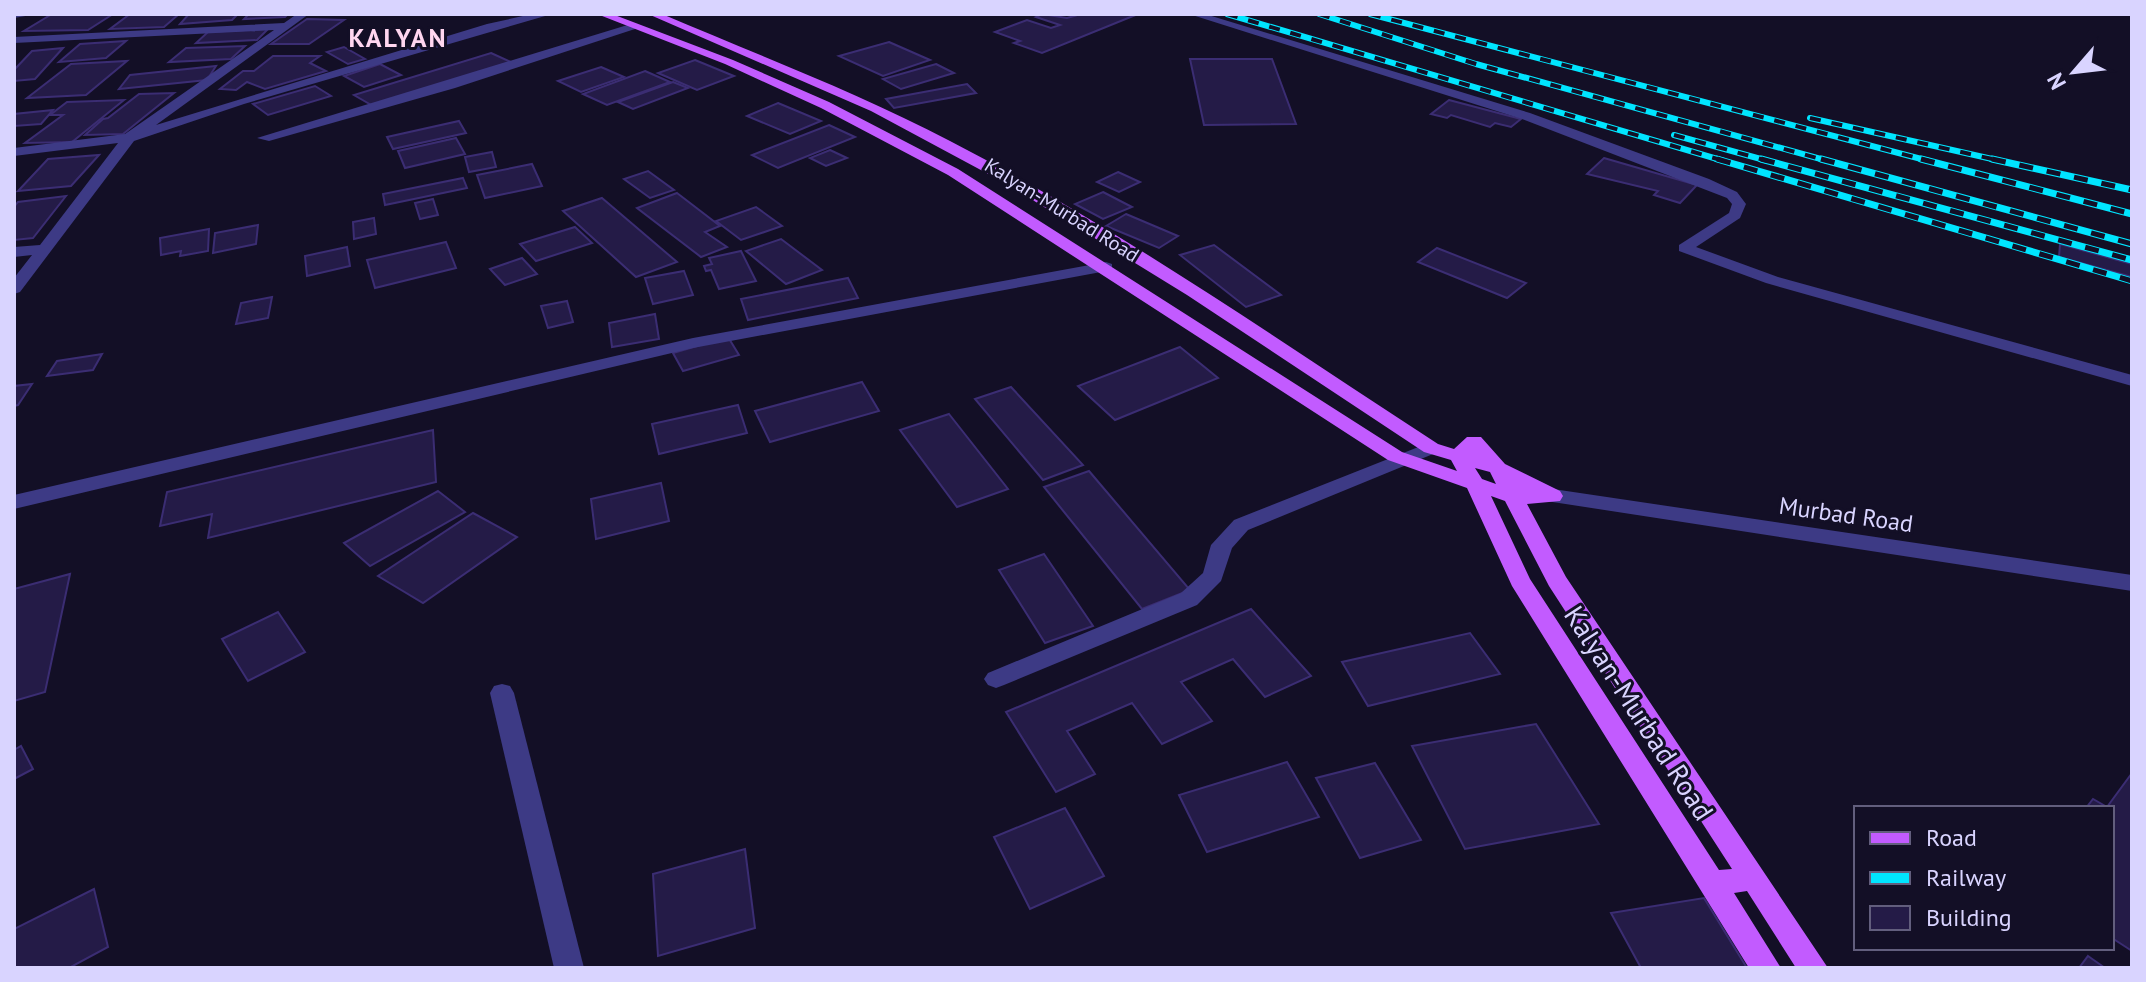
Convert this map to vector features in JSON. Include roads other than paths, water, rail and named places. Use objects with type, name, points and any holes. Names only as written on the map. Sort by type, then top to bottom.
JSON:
[{"type":"main road","name":"Kalyan-Murbad Road","points":[[602,14],[729,62],[877,130],[953,172],[1404,459],[1511,496],[1553,496]]},
{"type":"main road","name":"Kalyan-Murbad Road","points":[[653,14],[840,90],[1024,187],[1076,217],[1431,448],[1466,449],[1553,496]]},
{"type":"main road","name":"Kalyan-Murbad Road","points":[[1466,449],[1475,483],[1520,581],[1766,968]]},
{"type":"main road","name":"Kalyan-Murbad Road","points":[[1498,468],[1557,581],[1813,968]]},
{"type":"main road","points":[[1576,670],[1615,668]]},
{"type":"main road","points":[[1644,776],[1682,770]]},
{"type":"main road","points":[[1712,884],[1754,878]]},
{"type":"street","points":[[14,289],[129,138],[304,14]]},
{"type":"street","points":[[14,152],[129,138],[476,30],[547,14]]},
{"type":"street","points":[[1194,14],[1526,116],[1732,195],[1739,204],[1735,215],[1684,248],[1772,280],[2132,381]]},
{"type":"street","points":[[14,40],[287,26]]},
{"type":"street","points":[[264,138],[451,85],[634,26]]},
{"type":"street","points":[[14,252],[44,249]]},
{"type":"street","points":[[14,502],[693,343],[1106,267]]},
{"type":"street","points":[[996,679],[1189,599],[1213,576],[1222,545],[1241,525],[1431,448]]},
{"type":"street","name":"Murbad Road","points":[[1553,496],[2132,583]]},
{"type":"street","points":[[502,693],[569,968]]},
{"type":"railway","points":[[1227,14],[1724,161]]},
{"type":"railway","points":[[1319,14],[1476,64],[1828,161]]},
{"type":"railway","points":[[1370,14],[1929,161]]},
{"type":"railway","points":[[1810,118],[1999,161]]},
{"type":"railway","points":[[1674,135],[1768,161]]},
{"type":"railway","points":[[1717,159],[2132,281]]},
{"type":"railway","points":[[1761,159],[2132,260]]},
{"type":"railway","points":[[1821,159],[2132,244]]},
{"type":"railway","points":[[1921,159],[2132,214]]},
{"type":"railway","points":[[1992,159],[1999,161]]},
{"type":"railway","points":[[1999,161],[2132,190]]},
{"type":"district","name":"KALYAN","points":[[398,38]]}]
